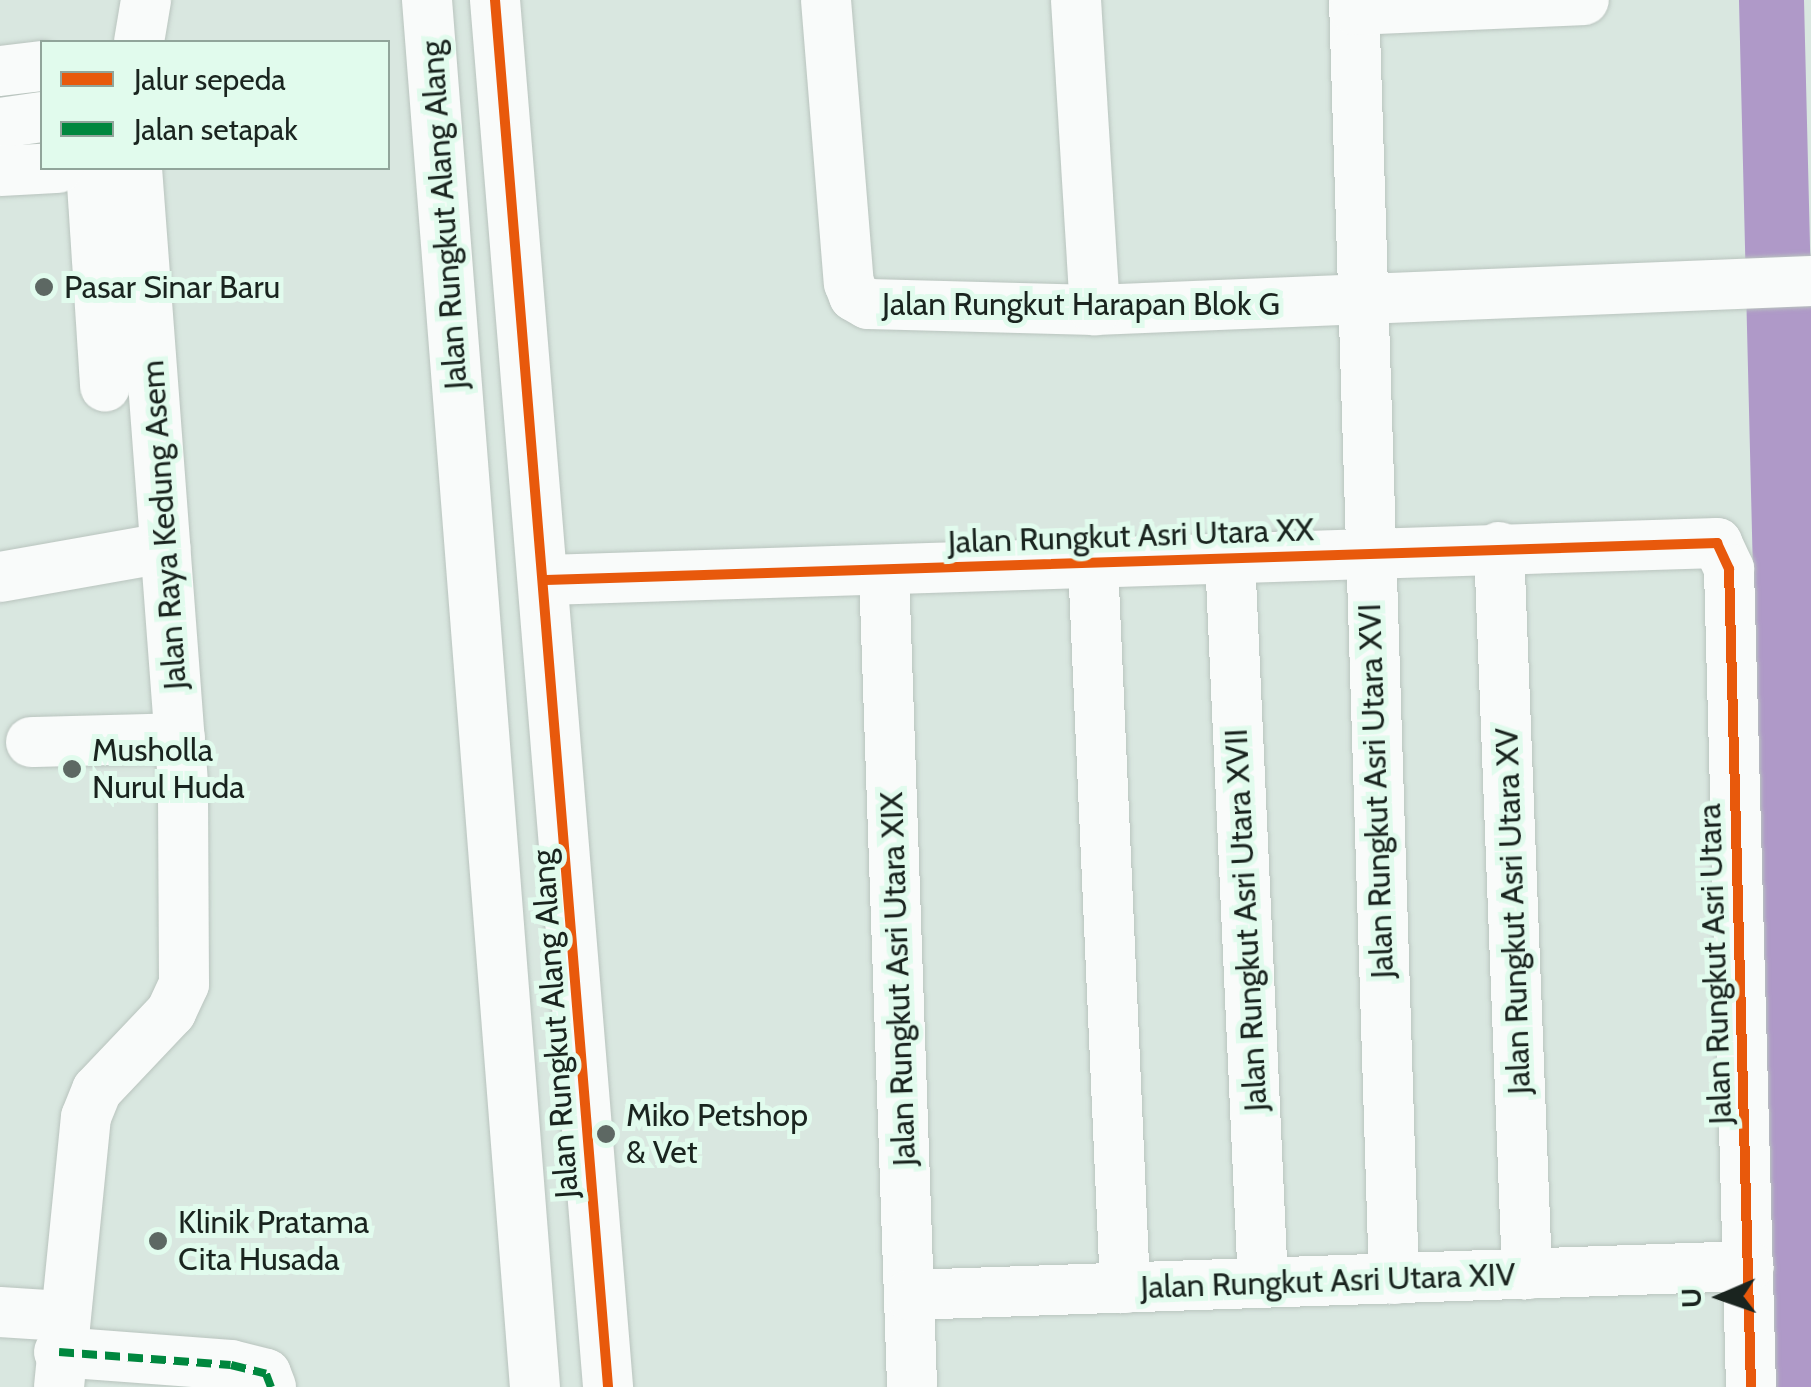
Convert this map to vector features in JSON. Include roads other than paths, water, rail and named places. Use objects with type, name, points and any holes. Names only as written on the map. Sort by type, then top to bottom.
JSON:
[{"type":"street","points":[[139,40],[146,0]]},
{"type":"street","name":"Jalan Rungkut Alang Alang","points":[[427,0],[535,1387]]},
{"type":"street","name":"Jalan Rungkut Alang Alang","points":[[496,0],[546,580],[608,1387]]},
{"type":"street","name":"Jalan Rungkut Harapan Blok G","points":[[826,0],[854,296],[868,304],[1095,310],[1368,303],[1808,281]]},
{"type":"street","points":[[1076,0],[1095,310]]},
{"type":"street","points":[[1354,5],[1584,0]]},
{"type":"street","name":"Jalan Rungkut Asri Utara XVI","points":[[1354,5],[1368,303],[1367,553],[1394,1278]]},
{"type":"street","points":[[0,71],[40,66]]},
{"type":"street","points":[[0,123],[40,118]]},
{"type":"street","points":[[0,171],[40,169]]},
{"type":"street","points":[[91,170],[105,387]]},
{"type":"street","name":"Jalan Raya Kedung Asem","points":[[60,1352],[86,1117],[97,1090],[171,1012],[184,984],[180,738],[136,170]]},
{"type":"street","name":"Jalan Rungkut Asri Utara XX","points":[[546,580],[1717,543]]},
{"type":"street","name":"Jalan Rungkut Asri Utara","points":[[1717,543],[1730,569],[1752,1387]]},
{"type":"street","points":[[0,577],[165,548]]},
{"type":"street","name":"Jalan Rungkut Asri Utara XV","points":[[1499,548],[1527,1274]]},
{"type":"street","name":"Jalan Rungkut Asri Utara XVII","points":[[1230,558],[1262,1283]]},
{"type":"street","points":[[1092,563],[1125,1288]]},
{"type":"street","name":"Jalan Rungkut Asri Utara XIX","points":[[884,571],[912,1387]]},
{"type":"street","points":[[32,742],[180,738]]},
{"type":"street","name":"Jalan Rungkut Asri Utara XIV","points":[[909,1296],[1748,1266]]},
{"type":"street","points":[[0,1312],[60,1352],[230,1365],[266,1374],[271,1387]]},
{"type":"waterway","points":[[1771,0],[1805,1387]]},
{"type":"place","name":"Pasar Sinar Baru","points":[[44,287]]},
{"type":"place","name":"Musholla Nurul Huda","points":[[72,769]]},
{"type":"place","name":"Miko Petshop & Vet","points":[[606,1134]]},
{"type":"place","name":"Klinik Pratama Cita Husada","points":[[158,1241]]}]
